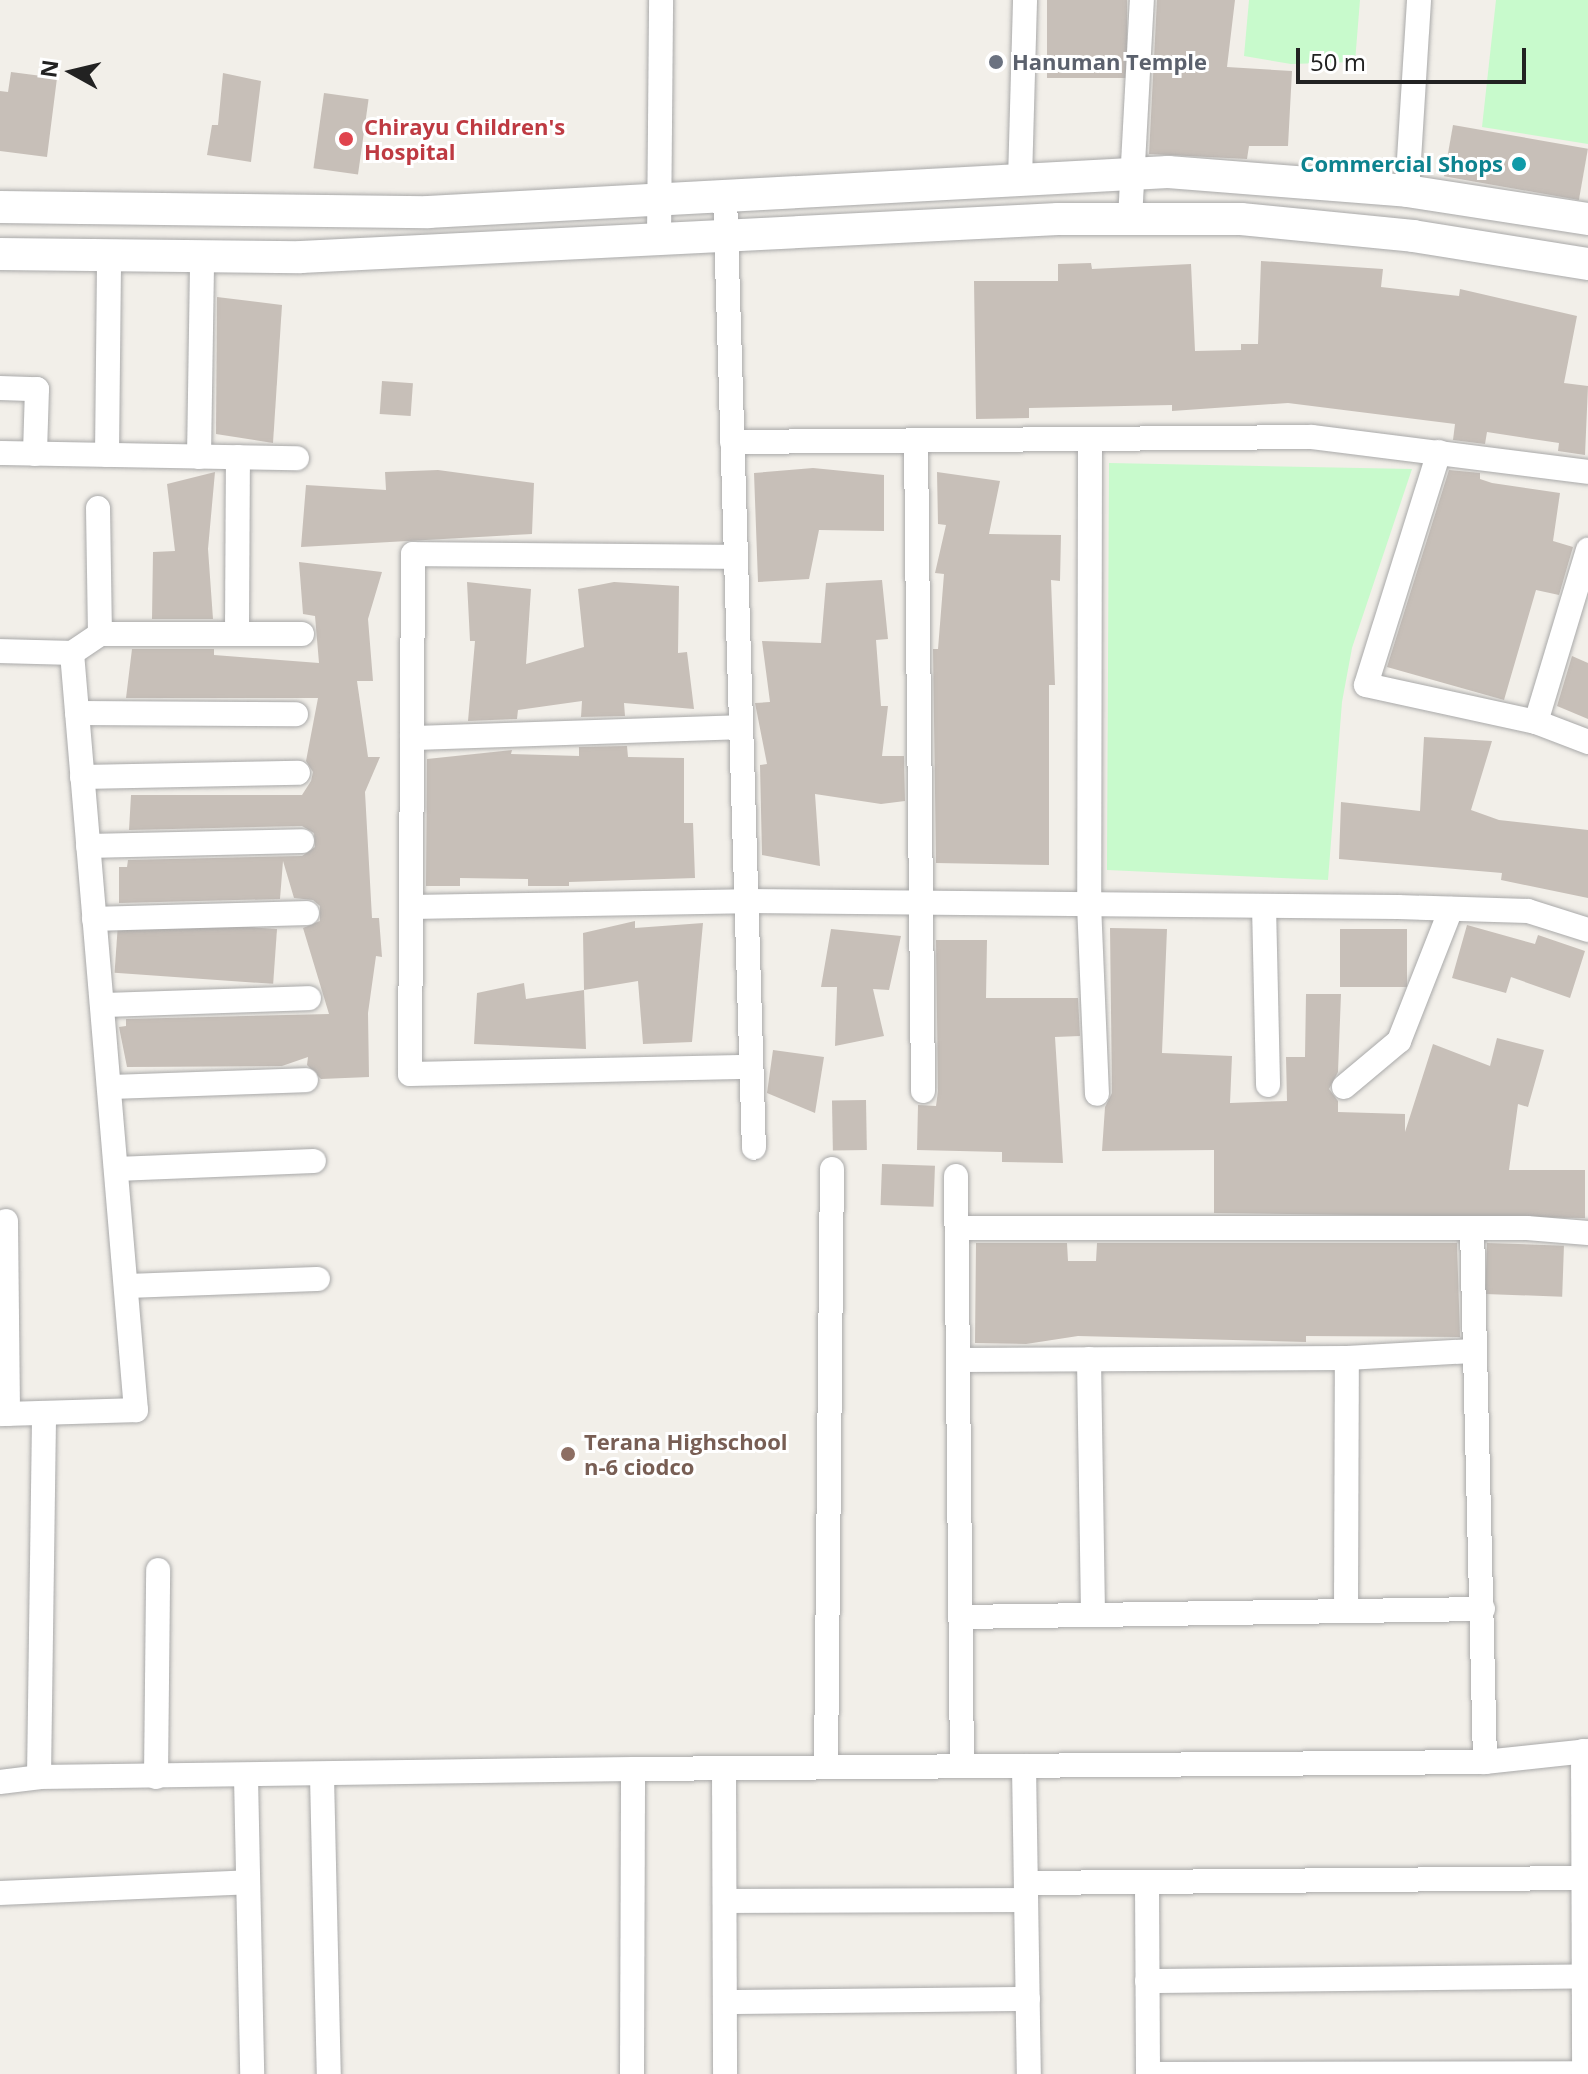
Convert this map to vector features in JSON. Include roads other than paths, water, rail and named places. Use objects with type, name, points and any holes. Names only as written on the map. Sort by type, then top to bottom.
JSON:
[{"type":"street","points":[[1020,180],[1025,0]]},
{"type":"street","points":[[1130,219],[1142,0]]},
{"type":"street","points":[[1407,191],[1419,0]]},
{"type":"street","points":[[653,1],[659,240]]},
{"type":"street","points":[[0,207],[428,212],[1168,172],[1407,191],[1588,219]]},
{"type":"street","points":[[725,196],[754,1148]]},
{"type":"street","points":[[0,254],[301,257],[1130,219],[1241,219],[1413,236],[1588,264]]},
{"type":"street","points":[[107,455],[109,255]]},
{"type":"street","points":[[199,457],[202,256]]},
{"type":"street","points":[[0,388],[37,389],[35,454]]},
{"type":"street","points":[[732,442],[1312,437],[1588,472]]},
{"type":"street","points":[[1090,440],[1089,904],[1097,1094]]},
{"type":"street","points":[[916,441],[923,1091]]},
{"type":"street","points":[[1439,452],[1366,685],[1536,722],[1588,742]]},
{"type":"street","points":[[0,453],[297,458]]},
{"type":"street","points":[[237,634],[238,457]]},
{"type":"street","points":[[98,508],[100,634]]},
{"type":"street","points":[[1536,722],[1588,550]]},
{"type":"street","points":[[736,557],[413,554],[410,1074],[751,1067]]},
{"type":"street","points":[[0,651],[72,653],[100,634],[302,634]]},
{"type":"street","points":[[6,1221],[4,1414],[136,1410],[72,653]]},
{"type":"street","points":[[77,713],[296,714]]},
{"type":"street","points":[[412,738],[741,727]]},
{"type":"street","points":[[82,777],[298,773]]},
{"type":"street","points":[[88,846],[302,841]]},
{"type":"street","points":[[411,907],[746,901],[1451,909],[1528,911],[1588,930]]},
{"type":"street","points":[[1264,906],[1268,1085]]},
{"type":"street","points":[[1344,1087],[1399,1041],[1451,909]]},
{"type":"street","points":[[94,919],[307,913]]},
{"type":"street","points":[[102,1005],[309,998]]},
{"type":"street","points":[[109,1087],[306,1080]]},
{"type":"street","points":[[116,1169],[314,1161]]},
{"type":"street","points":[[826,1767],[832,1169]]},
{"type":"street","points":[[956,1176],[960,1228],[958,1360],[962,1766]]},
{"type":"street","points":[[960,1228],[1472,1229],[1588,1233]]},
{"type":"street","points":[[1472,1229],[1485,1762]]},
{"type":"street","points":[[126,1286],[318,1279]]},
{"type":"street","points":[[958,1360],[1347,1358],[1473,1351]]},
{"type":"street","points":[[1346,1611],[1347,1358]]},
{"type":"street","points":[[1089,1359],[1093,1615]]},
{"type":"street","points":[[39,1777],[44,1413]]},
{"type":"street","points":[[156,1777],[158,1570]]},
{"type":"street","points":[[961,1617],[1483,1609]]},
{"type":"street","points":[[0,1782],[39,1777],[1485,1762],[1586,1751],[1585,2073],[1148,2074],[1147,1882]]},
{"type":"street","points":[[1024,1766],[1029,2074]]},
{"type":"street","points":[[724,1768],[725,2074]]},
{"type":"street","points":[[632,2074],[633,1769]]},
{"type":"street","points":[[322,1776],[329,2074]]},
{"type":"street","points":[[246,1777],[252,2074]]},
{"type":"street","points":[[725,1901],[1026,1892],[1147,1882],[1586,1878]]},
{"type":"street","points":[[0,1893],[248,1882]]},
{"type":"street","points":[[1147,1981],[1586,1976]]},
{"type":"street","points":[[725,2002],[1028,1999]]},
{"type":"place","name":"Hanuman Temple","points":[[996,62]]},
{"type":"place","name":"Chirayu Children's Hospital","points":[[346,139]]},
{"type":"place","name":"Commercial Shops","points":[[1519,164]]},
{"type":"place","name":"Terana Highschool n-6 ciodco","points":[[568,1454]]}]
